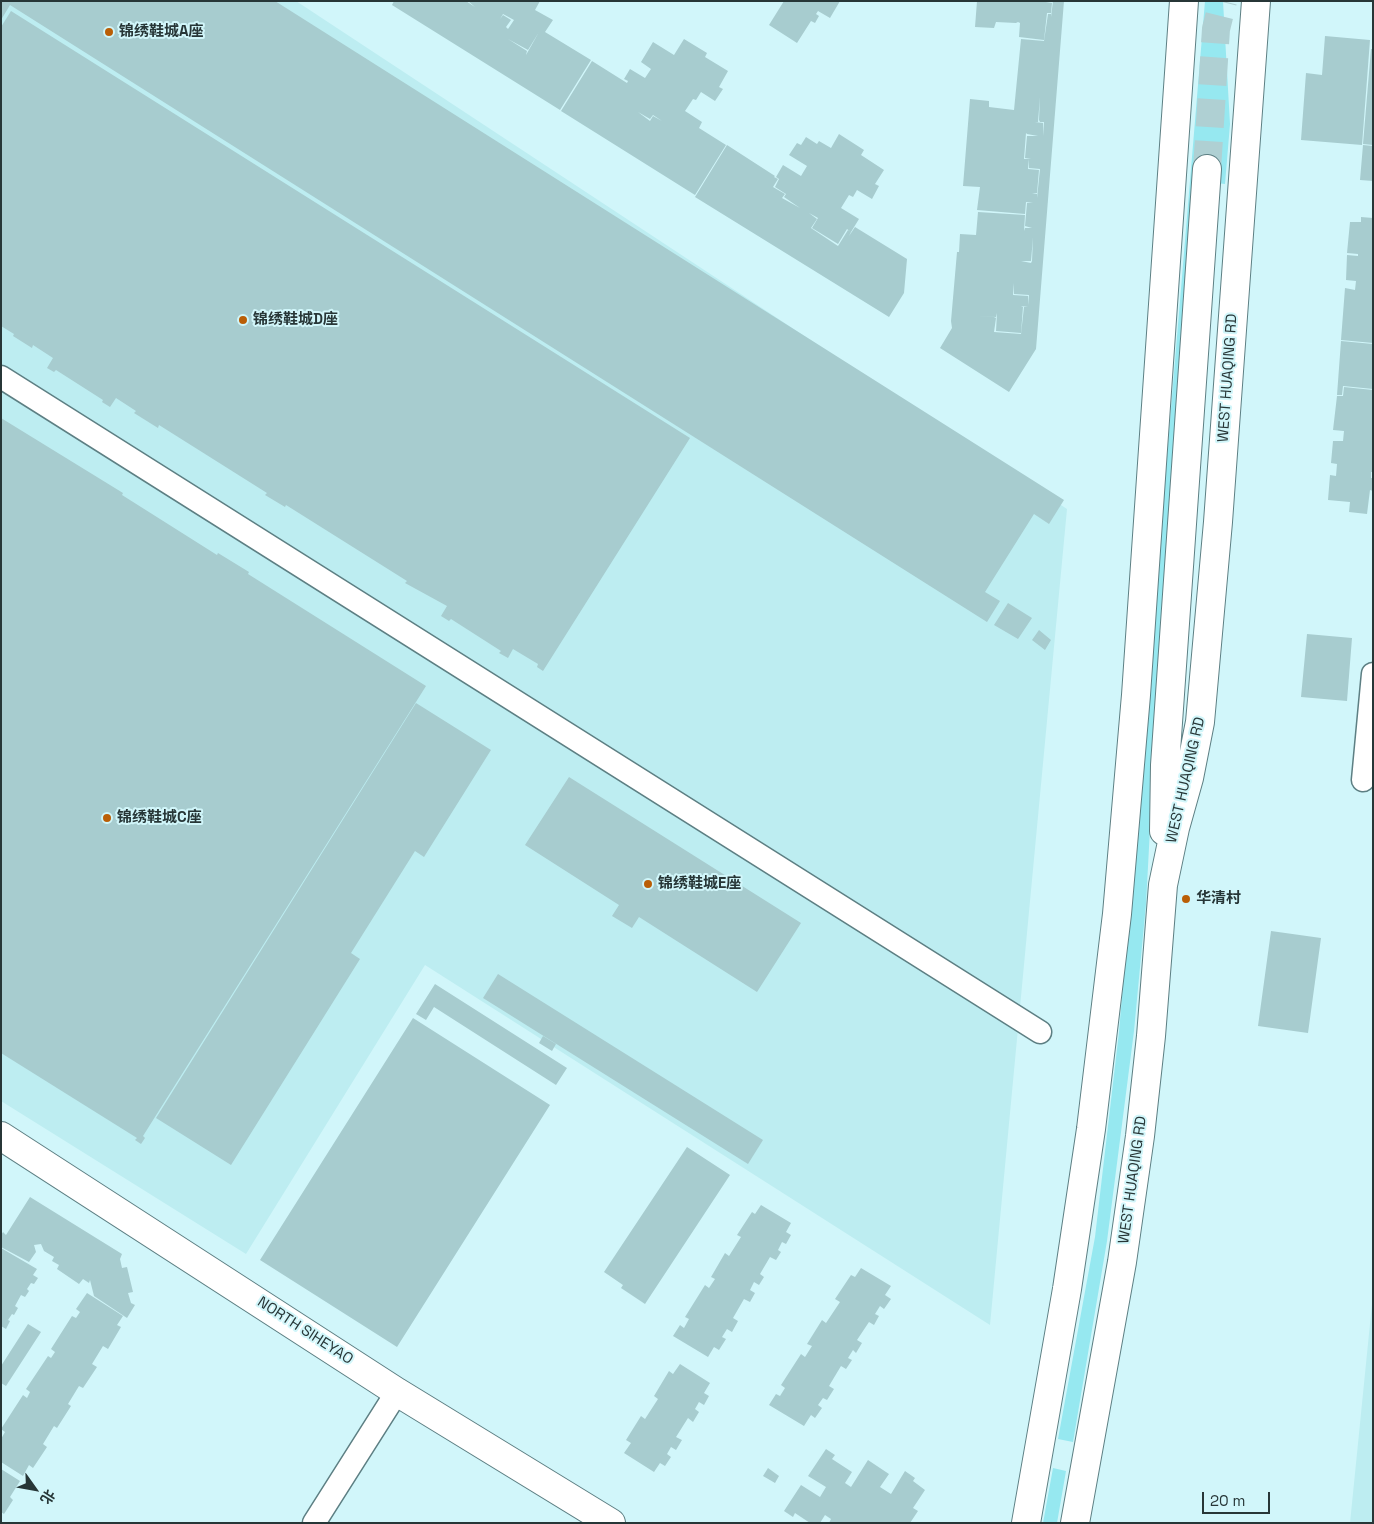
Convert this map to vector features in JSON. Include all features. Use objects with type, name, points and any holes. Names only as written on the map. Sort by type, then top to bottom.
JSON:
[{"type":"main road","points":[[1026,1523],[1067,1289],[1091,1129],[1117,914],[1136,695],[1184,1]]},
{"type":"main road","name":"WEST HUAQING RD","points":[[1075,1523],[1122,1262],[1137,1156],[1151,1036],[1163,885],[1175,828],[1189,778],[1200,722],[1218,522],[1256,1]]},
{"type":"main road","points":[[1163,885],[1165,765],[1207,169]]},
{"type":"main road","name":"NORTH SIHEYAO","points":[[1,1136],[397,1392],[611,1523]]},
{"type":"street","points":[[1,377],[1040,1032]]},
{"type":"street","points":[[1363,780],[1373,674]]},
{"type":"street","points":[[314,1523],[397,1392]]},
{"type":"shaded area","points":[[1,1],[296,1],[1067,509],[990,1325],[425,965],[246,1254],[1,1101]]},
{"type":"shaded area","points":[[1205,1],[1223,1],[1230,124],[1225,184],[1197,181],[1156,716],[1146,904],[1134,1031],[1107,1241],[1073,1442],[1058,1439],[1095,1237],[1119,1032]]},
{"type":"shaded area","points":[[1373,1294],[1373,1523],[1350,1523]]},
{"type":"shaded area","points":[[1053,1468],[1066,1471],[1057,1523],[1043,1523]]},
{"type":"building","points":[[1,1],[275,1],[1064,500],[1049,524],[1034,514],[985,592],[1000,601],[987,622],[10,5],[1,20]]},
{"type":"building","points":[[394,1],[466,1],[475,7],[468,1],[540,1],[535,10],[553,20],[545,32],[591,60],[560,110],[392,5]],"holes":[[[503,14],[514,20],[508,29],[506,27],[511,20],[503,15],[500,19]],[[539,32],[526,55],[527,51],[508,39],[528,50]]]},
{"type":"building","points":[[784,1],[840,1],[830,18],[818,11],[816,14],[819,16],[815,23],[811,21],[797,43],[769,25]]},
{"type":"building","points":[[977,1],[1040,1],[1052,3],[1051,13],[1047,13],[1044,40],[1019,37],[1020,23],[1018,22],[996,22],[994,28],[975,27]]},
{"type":"building","points":[[1053,1],[1064,1],[1036,349],[1009,392],[940,348],[952,328],[951,321],[960,234],[976,235],[978,212],[1025,215],[1024,231],[1025,228],[1032,228],[1025,226],[1027,203],[1033,203],[1026,202],[1025,214],[977,210],[980,187],[963,186],[970,99],[989,101],[989,107],[1014,110],[1021,39],[1044,41],[1048,14],[1051,14],[1051,17]],"holes":[[[1040,97],[1039,120],[1044,122],[1043,136],[1043,123],[1035,122],[1038,122]],[[1026,133],[1038,136],[1027,136],[1025,158],[1031,159],[1024,159]],[[1029,159],[1029,168],[1040,169],[1037,198],[1037,194],[1032,193],[1037,193],[1039,170],[1028,169]],[[1033,237],[1032,261],[1031,263],[1021,261],[1031,261]],[[1014,283],[1014,294],[1029,295],[1028,305],[1028,296],[1013,295]],[[1021,306],[1028,307],[1024,307],[1021,334],[994,332],[996,318],[972,316],[996,317],[997,313],[996,331],[1021,333],[1023,307]]]},
{"type":"building","points":[[11,11],[690,438],[543,671],[537,667],[538,664],[513,649],[508,658],[499,653],[501,651],[451,619],[449,621],[441,616],[447,606],[405,583],[407,581],[286,505],[285,507],[265,495],[267,493],[159,425],[158,428],[134,413],[136,411],[116,398],[110,407],[102,402],[103,400],[56,370],[54,372],[47,368],[53,358],[33,345],[32,348],[1,326],[1,27]]},
{"type":"building","points":[[1325,36],[1370,40],[1362,145],[1301,140],[1306,73],[1322,75]]},
{"type":"building","points":[[684,39],[707,53],[705,57],[728,71],[719,87],[723,89],[715,101],[701,92],[696,100],[693,99],[685,111],[702,122],[699,128],[726,145],[695,195],[561,111],[592,61],[627,83],[628,81],[624,79],[630,69],[645,78],[651,69],[641,62],[653,42],[674,55]],"holes":[[[638,112],[650,119],[653,115],[662,121],[653,116],[650,121]]]},
{"type":"building","points":[[1371,49],[1373,49],[1373,145],[1363,144]]},
{"type":"building","points":[[839,134],[864,150],[861,155],[884,170],[875,184],[879,186],[872,199],[857,190],[853,197],[849,195],[841,208],[859,219],[849,236],[855,227],[907,259],[904,293],[889,317],[695,197],[727,145],[775,176],[774,177],[778,179],[773,187],[785,194],[782,198],[800,208],[784,197],[786,194],[775,187],[779,179],[776,177],[783,165],[801,176],[807,166],[789,155],[797,143],[801,145],[806,137],[817,144],[819,141],[831,148]],"holes":[[[809,213],[818,218],[812,228],[838,244],[847,229],[851,232],[848,230],[838,246],[811,228],[817,219]]]},
{"type":"building","points":[[1363,145],[1373,146],[1373,181],[1360,180]]},
{"type":"building","points":[[1361,217],[1373,218],[1373,343],[1341,340],[1345,288],[1355,290],[1356,281],[1346,280],[1347,255],[1358,256],[1358,254],[1347,253],[1350,222],[1361,222]]},
{"type":"building","points":[[1341,341],[1373,344],[1373,389],[1343,386],[1342,395],[1337,395]]},
{"type":"building","points":[[1344,387],[1373,390],[1373,472],[1371,472],[1371,478],[1373,478],[1373,491],[1370,490],[1367,514],[1349,512],[1350,502],[1328,500],[1330,475],[1336,476],[1337,464],[1331,463],[1333,441],[1343,441],[1344,431],[1333,430],[1337,396],[1343,396]]},
{"type":"building","points":[[1,418],[123,493],[122,495],[217,555],[218,553],[249,572],[248,574],[426,686],[143,1136],[145,1138],[141,1144],[135,1140],[137,1138],[1,1053]]},
{"type":"building","points":[[1008,603],[1032,618],[1018,639],[994,625]]},
{"type":"building","points":[[1039,630],[1051,640],[1045,650],[1032,640]]},
{"type":"building","points":[[1307,634],[1352,638],[1347,701],[1301,697]]},
{"type":"building","points":[[416,703],[491,750],[424,857],[415,851],[351,953],[360,959],[231,1165],[156,1118]]},
{"type":"building","points":[[569,777],[801,923],[757,992],[639,917],[632,928],[612,916],[619,905],[525,845]]},
{"type":"building","points":[[1271,931],[1321,938],[1308,1033],[1258,1026]]},
{"type":"building","points":[[498,974],[763,1140],[748,1164],[483,998]]},
{"type":"building","points":[[435,984],[567,1068],[556,1085],[434,1007],[426,1020],[416,1014]]},
{"type":"building","points":[[413,1018],[550,1105],[397,1347],[260,1260]]},
{"type":"building","points":[[543,1036],[556,1044],[552,1051],[539,1043]]},
{"type":"building","points":[[687,1147],[730,1175],[645,1304],[621,1288],[623,1285],[604,1272]]},
{"type":"building","points":[[30,1197],[122,1254],[120,1259],[122,1268],[127,1267],[133,1292],[128,1293],[131,1303],[135,1305],[127,1318],[94,1296],[90,1280],[89,1283],[83,1279],[79,1284],[57,1269],[59,1265],[52,1261],[54,1257],[44,1251],[41,1244],[34,1245],[36,1252],[29,1262],[1,1247],[1,1235],[3,1232],[6,1235]]},
{"type":"building","points":[[761,1205],[791,1223],[786,1232],[791,1235],[786,1244],[782,1242],[778,1250],[781,1252],[776,1260],[770,1257],[760,1274],[764,1277],[759,1285],[754,1282],[750,1290],[755,1293],[750,1302],[744,1299],[733,1318],[738,1321],[732,1332],[727,1329],[722,1337],[726,1339],[719,1350],[714,1347],[708,1357],[673,1336],[680,1325],[684,1328],[689,1319],[685,1317],[705,1285],[709,1288],[715,1279],[711,1277],[725,1253],[729,1256],[741,1237],[737,1235],[752,1212],[755,1214]]},
{"type":"building","points":[[1,1248],[37,1269],[33,1275],[38,1278],[34,1284],[31,1283],[25,1297],[21,1295],[15,1306],[18,1308],[8,1320],[10,1321],[6,1329],[1,1326]]},
{"type":"building","points":[[861,1268],[891,1286],[885,1295],[891,1299],[884,1309],[880,1306],[875,1314],[879,1316],[874,1325],[869,1322],[857,1340],[862,1343],[856,1353],[853,1350],[848,1358],[852,1360],[846,1369],[841,1366],[829,1386],[834,1389],[827,1400],[823,1398],[818,1405],[822,1408],[815,1418],[811,1415],[804,1426],[769,1405],[776,1394],[780,1396],[785,1388],[781,1385],[801,1354],[805,1357],[812,1346],[807,1344],[822,1320],[826,1323],[840,1302],[835,1299],[851,1275],[855,1277]]},
{"type":"building","points":[[87,1293],[123,1316],[117,1325],[121,1327],[108,1349],[103,1346],[92,1364],[97,1367],[83,1388],[79,1386],[68,1404],[71,1406],[57,1428],[54,1426],[43,1444],[47,1447],[33,1468],[29,1465],[23,1476],[1,1462],[1,1439],[5,1432],[1,1429],[23,1395],[27,1398],[30,1392],[26,1389],[48,1356],[51,1358],[55,1352],[51,1349],[72,1316],[76,1318],[80,1312],[76,1309]]},
{"type":"building","points":[[28,1324],[41,1332],[6,1386],[1,1383],[1,1366]]},
{"type":"building","points":[[680,1364],[710,1383],[704,1393],[709,1396],[704,1405],[699,1402],[695,1409],[699,1412],[693,1422],[688,1418],[676,1437],[682,1440],[676,1450],[671,1447],[667,1454],[671,1457],[665,1466],[660,1463],[654,1472],[624,1453],[631,1443],[626,1440],[641,1416],[645,1419],[658,1399],[654,1396],[669,1371],[673,1374]]},
{"type":"building","points":[[826,1449],[835,1455],[832,1459],[852,1472],[845,1483],[851,1487],[868,1460],[889,1474],[880,1487],[891,1494],[905,1471],[915,1478],[913,1481],[925,1490],[913,1508],[918,1511],[910,1523],[829,1523],[831,1519],[825,1515],[820,1523],[810,1523],[795,1513],[793,1517],[784,1511],[801,1485],[820,1497],[826,1487],[808,1476]]},
{"type":"building","points":[[768,1468],[779,1476],[775,1483],[763,1476]]},
{"type":"building","points":[[1,1469],[20,1481],[10,1497],[13,1500],[4,1514],[1,1512]]},
{"type":"tunnel","points":[[1207,169],[1216,29],[1223,1]]},
{"type":"place","name":"锦绣鞋城A座","points":[[109,32]]},
{"type":"place","name":"锦绣鞋城D座","points":[[243,320]]},
{"type":"place","name":"锦绣鞋城C座","points":[[107,818]]},
{"type":"place","name":"锦绣鞋城E座","points":[[648,884]]},
{"type":"place","name":"华清村","points":[[1186,899]]}]
